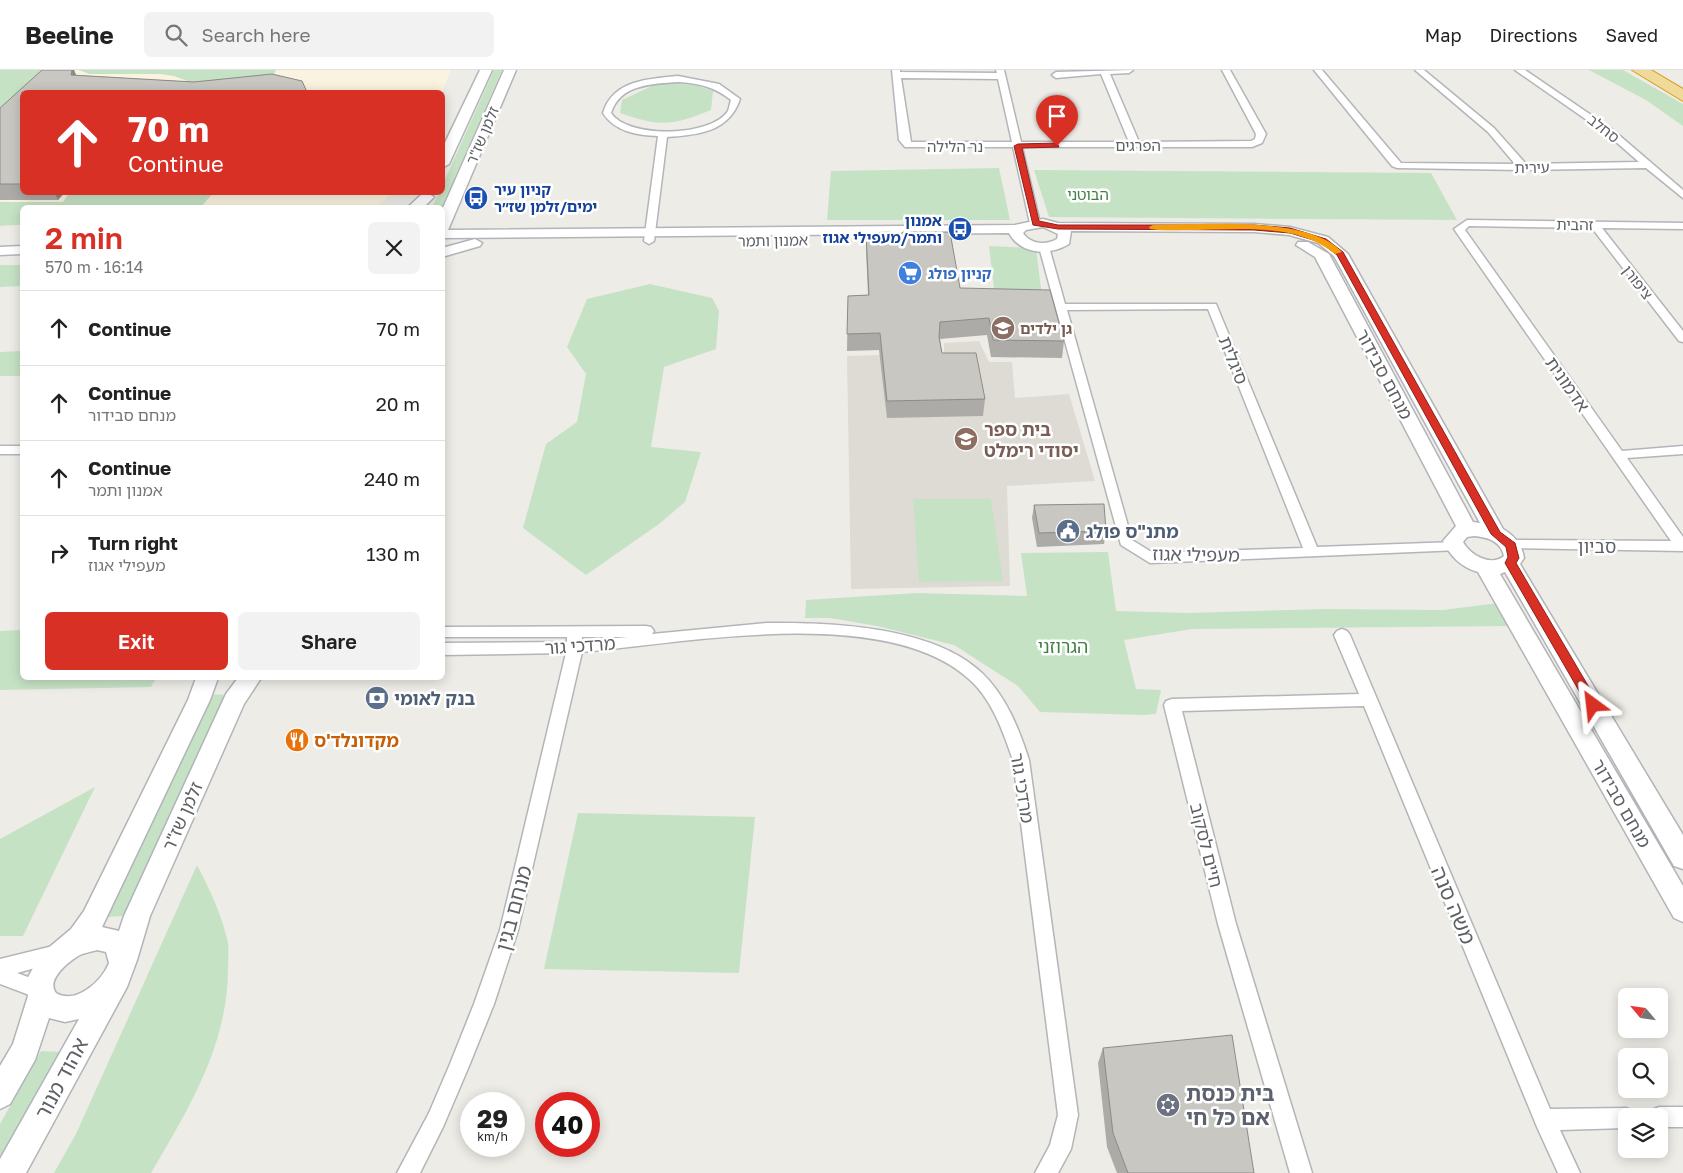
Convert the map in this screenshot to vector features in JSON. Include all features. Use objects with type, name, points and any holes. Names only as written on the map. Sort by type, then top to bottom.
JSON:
[{"type":"highway","points":[[1640,70],[1683,96]]},
{"type":"highway","points":[[1666,70],[1683,81]]},
{"type":"street","name":"זלמן שז\"ר","points":[[445,158],[486,70]]},
{"type":"street","name":"זלמן שז\"ר","points":[[445,221],[510,70]]},
{"type":"street","points":[[1056,74],[1106,73],[1129,70]]},
{"type":"street","name":"הפרגים","points":[[1018,146],[1252,144],[1258,141],[1260,134],[1226,70]]},
{"type":"street","name":"עירית","points":[[1318,70],[1394,164],[1416,167],[1648,165]]},
{"type":"street","points":[[1419,70],[1491,130],[1523,167]]},
{"type":"street","name":"סחלב","points":[[1519,70],[1610,132],[1683,195]]},
{"type":"street","points":[[897,72],[1001,73],[1035,223]]},
{"type":"street","name":"נר הלילה","points":[[897,72],[904,140],[908,145],[1018,146]]},
{"type":"street","points":[[1106,73],[1135,144]]},
{"type":"street","points":[[678,79],[708,82],[724,88],[736,99],[736,108],[729,117],[715,125],[681,133],[663,134],[640,132],[613,122],[607,113],[608,102],[618,93],[631,87],[650,82],[678,79]]},
{"type":"street","points":[[650,236],[663,134]]},
{"type":"street","points":[[449,212],[450,219],[455,225],[480,238]]},
{"type":"street","points":[[1035,223],[1018,233],[1028,244],[1052,247],[1061,234]]},
{"type":"street","points":[[1035,223],[1061,234],[1272,237],[1288,235]]},
{"type":"street","name":"זהבית","points":[[1467,223],[1683,226]]},
{"type":"street","name":"אדמונית","points":[[1467,223],[1459,229],[1682,546]]},
{"type":"street","name":"ציפורן","points":[[1594,224],[1683,339]]},
{"type":"street","name":"אמנון ותמר","points":[[445,234],[480,238],[1018,233]]},
{"type":"street","name":"מנחם סבידור","points":[[1288,235],[1322,254],[1467,529]]},
{"type":"street","name":"מנחם סבידור","points":[[1288,235],[1323,240],[1340,254],[1683,858]]},
{"type":"street","points":[[0,238],[20,238]]},
{"type":"street","points":[[445,252],[480,238]]},
{"type":"street","name":"אמנון ותמר","points":[[445,243],[480,238]]},
{"type":"street","name":"מעפילי אגוז","points":[[1044,247],[1126,542],[1150,558],[1455,547]]},
{"type":"street","points":[[0,251],[20,250]]},
{"type":"street","name":"סיגלית","points":[[1062,308],[1212,306],[1312,553]]},
{"type":"street","points":[[0,450],[20,450]]},
{"type":"street","points":[[1618,456],[1683,450]]},
{"type":"street","points":[[1467,529],[1486,530],[1506,547],[1504,566],[1486,566],[1466,559],[1455,547],[1454,541],[1455,536],[1467,529]]},
{"type":"street","name":"סביון","points":[[1506,547],[1682,546]]},
{"type":"street","name":"מנחם סבידור","points":[[1486,566],[1683,910]]},
{"type":"street","name":"מרדכי גור","points":[[445,649],[575,638],[717,633],[771,628],[832,630],[891,637],[954,660],[980,681],[997,702],[1010,727],[1021,760],[1068,1115],[1060,1149],[1046,1173]]},
{"type":"street","name":"מרדכי גור","points":[[445,632],[575,638]]},
{"type":"street","name":"משה סנה","points":[[1342,635],[1367,700],[1544,1120],[1569,1173]]},
{"type":"street","name":"מנחם בגין","points":[[408,1173],[436,1120],[459,1066],[484,1004],[509,930],[575,638]]},
{"type":"street","name":"זלמן שז\"ר","points":[[65,949],[94,919],[206,680]]},
{"type":"street","name":"זלמן שז\"ר","points":[[119,972],[141,907],[237,695],[248,680]]},
{"type":"street","name":"חיים לסקוב","points":[[1301,1173],[1228,924],[1172,705],[1367,700]]},
{"type":"street","points":[[0,968],[65,949],[87,939],[102,937],[116,942],[121,947],[119,972],[100,996],[86,1004],[73,1008],[56,1008],[48,1004],[41,993],[0,975]]},
{"type":"street","points":[[0,1094],[25,1050],[41,993],[43,972],[65,949]]},
{"type":"street","name":"אהוד מנור","points":[[9,1173],[48,1104],[92,1018],[119,972]]},
{"type":"street","points":[[1668,1117],[1683,1117]]},
{"type":"street","points":[[1544,1120],[1618,1118]]},
{"type":"shaded area","points":[[56,70],[451,70],[443,90],[37,90]]},
{"type":"shaded area","points":[[0,128],[20,186],[20,195],[389,195],[379,205],[20,205],[20,226],[0,226]]},
{"type":"shaded area","name":"בית ספר יסודי רימלט","points":[[979,341],[989,362],[1012,362],[1015,398],[1069,394],[1095,481],[1007,486],[1010,586],[851,589],[847,356],[944,353],[944,343]]},
{"type":"green space","points":[[0,70],[54,70],[25,90],[20,90],[20,95],[0,122]]},
{"type":"green space","points":[[79,70],[276,70],[271,80],[237,85],[190,82],[174,76],[160,74],[89,74]]},
{"type":"green space","points":[[494,70],[502,70],[443,205],[433,205],[438,195],[445,195],[445,180]]},
{"type":"green space","points":[[1589,70],[1623,70],[1683,104],[1683,126],[1646,100]]},
{"type":"green space","points":[[670,83],[695,85],[713,91],[711,110],[676,122],[666,123],[646,121],[620,113],[622,100],[652,86]]},
{"type":"green space","points":[[999,168],[1010,220],[827,220],[831,171]]},
{"type":"green space","name":"הבוטני","points":[[1034,170],[1431,173],[1457,220],[1049,217]]},
{"type":"green space","points":[[68,195],[211,195],[203,205],[20,205],[20,225],[0,226],[0,202],[63,202]]},
{"type":"green space","points":[[989,246],[1036,248],[1042,297],[995,297]]},
{"type":"green space","points":[[0,265],[20,265],[20,286],[0,287]]},
{"type":"green space","points":[[650,284],[712,298],[719,311],[716,349],[664,367],[651,447],[701,452],[685,502],[659,524],[586,575],[523,528],[546,444],[577,422],[586,374],[567,347],[587,299]]},
{"type":"green space","points":[[20,351],[20,376],[0,376],[0,352]]},
{"type":"green space","points":[[913,499],[991,499],[1003,581],[919,582]]},
{"type":"green space","name":"הגרוזני","points":[[1108,552],[1116,611],[1188,613],[1326,609],[1443,610],[1506,602],[1512,626],[1192,629],[1124,640],[1136,689],[1161,690],[1156,714],[1144,715],[1040,712],[1018,686],[954,645],[877,626],[830,618],[805,618],[806,600],[917,593],[1027,596],[1021,553]]},
{"type":"green space","points":[[20,630],[20,680],[155,680],[151,687],[0,690],[0,631]]},
{"type":"green space","points":[[211,694],[227,695],[125,916],[106,917]]},
{"type":"green space","points":[[95,787],[23,936],[0,936],[0,839]]},
{"type":"green space","points":[[578,813],[755,817],[739,973],[544,969]]},
{"type":"green space","points":[[197,865],[219,913],[228,943],[228,969],[226,997],[221,1024],[213,1050],[192,1101],[151,1173],[54,1173],[76,1134]]},
{"type":"green space","points":[[41,1051],[63,1052],[0,1165],[0,1124]]},
{"type":"building","points":[[42,70],[72,70],[71,75],[194,82],[272,74],[302,81],[306,90],[20,90],[20,184],[0,184],[0,108]]},
{"type":"building","points":[[890,232],[897,237],[903,232],[950,232],[960,288],[1050,290],[1064,341],[993,340],[989,318],[940,322],[939,337],[942,353],[976,353],[985,399],[887,401],[880,333],[847,334],[848,296],[869,295],[866,233]]},
{"type":"building","points":[[1104,504],[1106,531],[1039,533],[1034,505]]},
{"type":"building","name":"בית כנסת אם כל חי","points":[[1232,1035],[1254,1173],[1128,1173],[1113,1133],[1103,1048]]},
{"type":"slow traffic","points":[[1153,227],[1254,228],[1290,231],[1323,240],[1338,252]]},
{"type":"place","name":"קניון עיר ימים/זלמן שז״ר","points":[[476,198]]},
{"type":"place","name":"אמנון ותמר/מעפילי אגוז","points":[[960,229]]},
{"type":"place","name":"קניון פולג","points":[[910,273]]},
{"type":"place","name":"גן ילדים","points":[[1003,328]]},
{"type":"place","name":"בית ספר יסודי רימלט","points":[[966,439]]},
{"type":"place","name":"מתנ\"ס פולג","points":[[1068,531]]},
{"type":"place","name":"בנק לאומי","points":[[377,698]]},
{"type":"place","name":"מקדונלד'ס","points":[[297,740]]},
{"type":"place","name":"בית כנסת אם כל חי","points":[[1168,1105]]},
{"type":"route","points":[[1057,146],[1018,146],[1035,223],[1052,224],[1058,227],[1254,228],[1290,231],[1323,240],[1340,254],[1496,534],[1511,545],[1514,558],[1510,563],[1593,705]]}]
